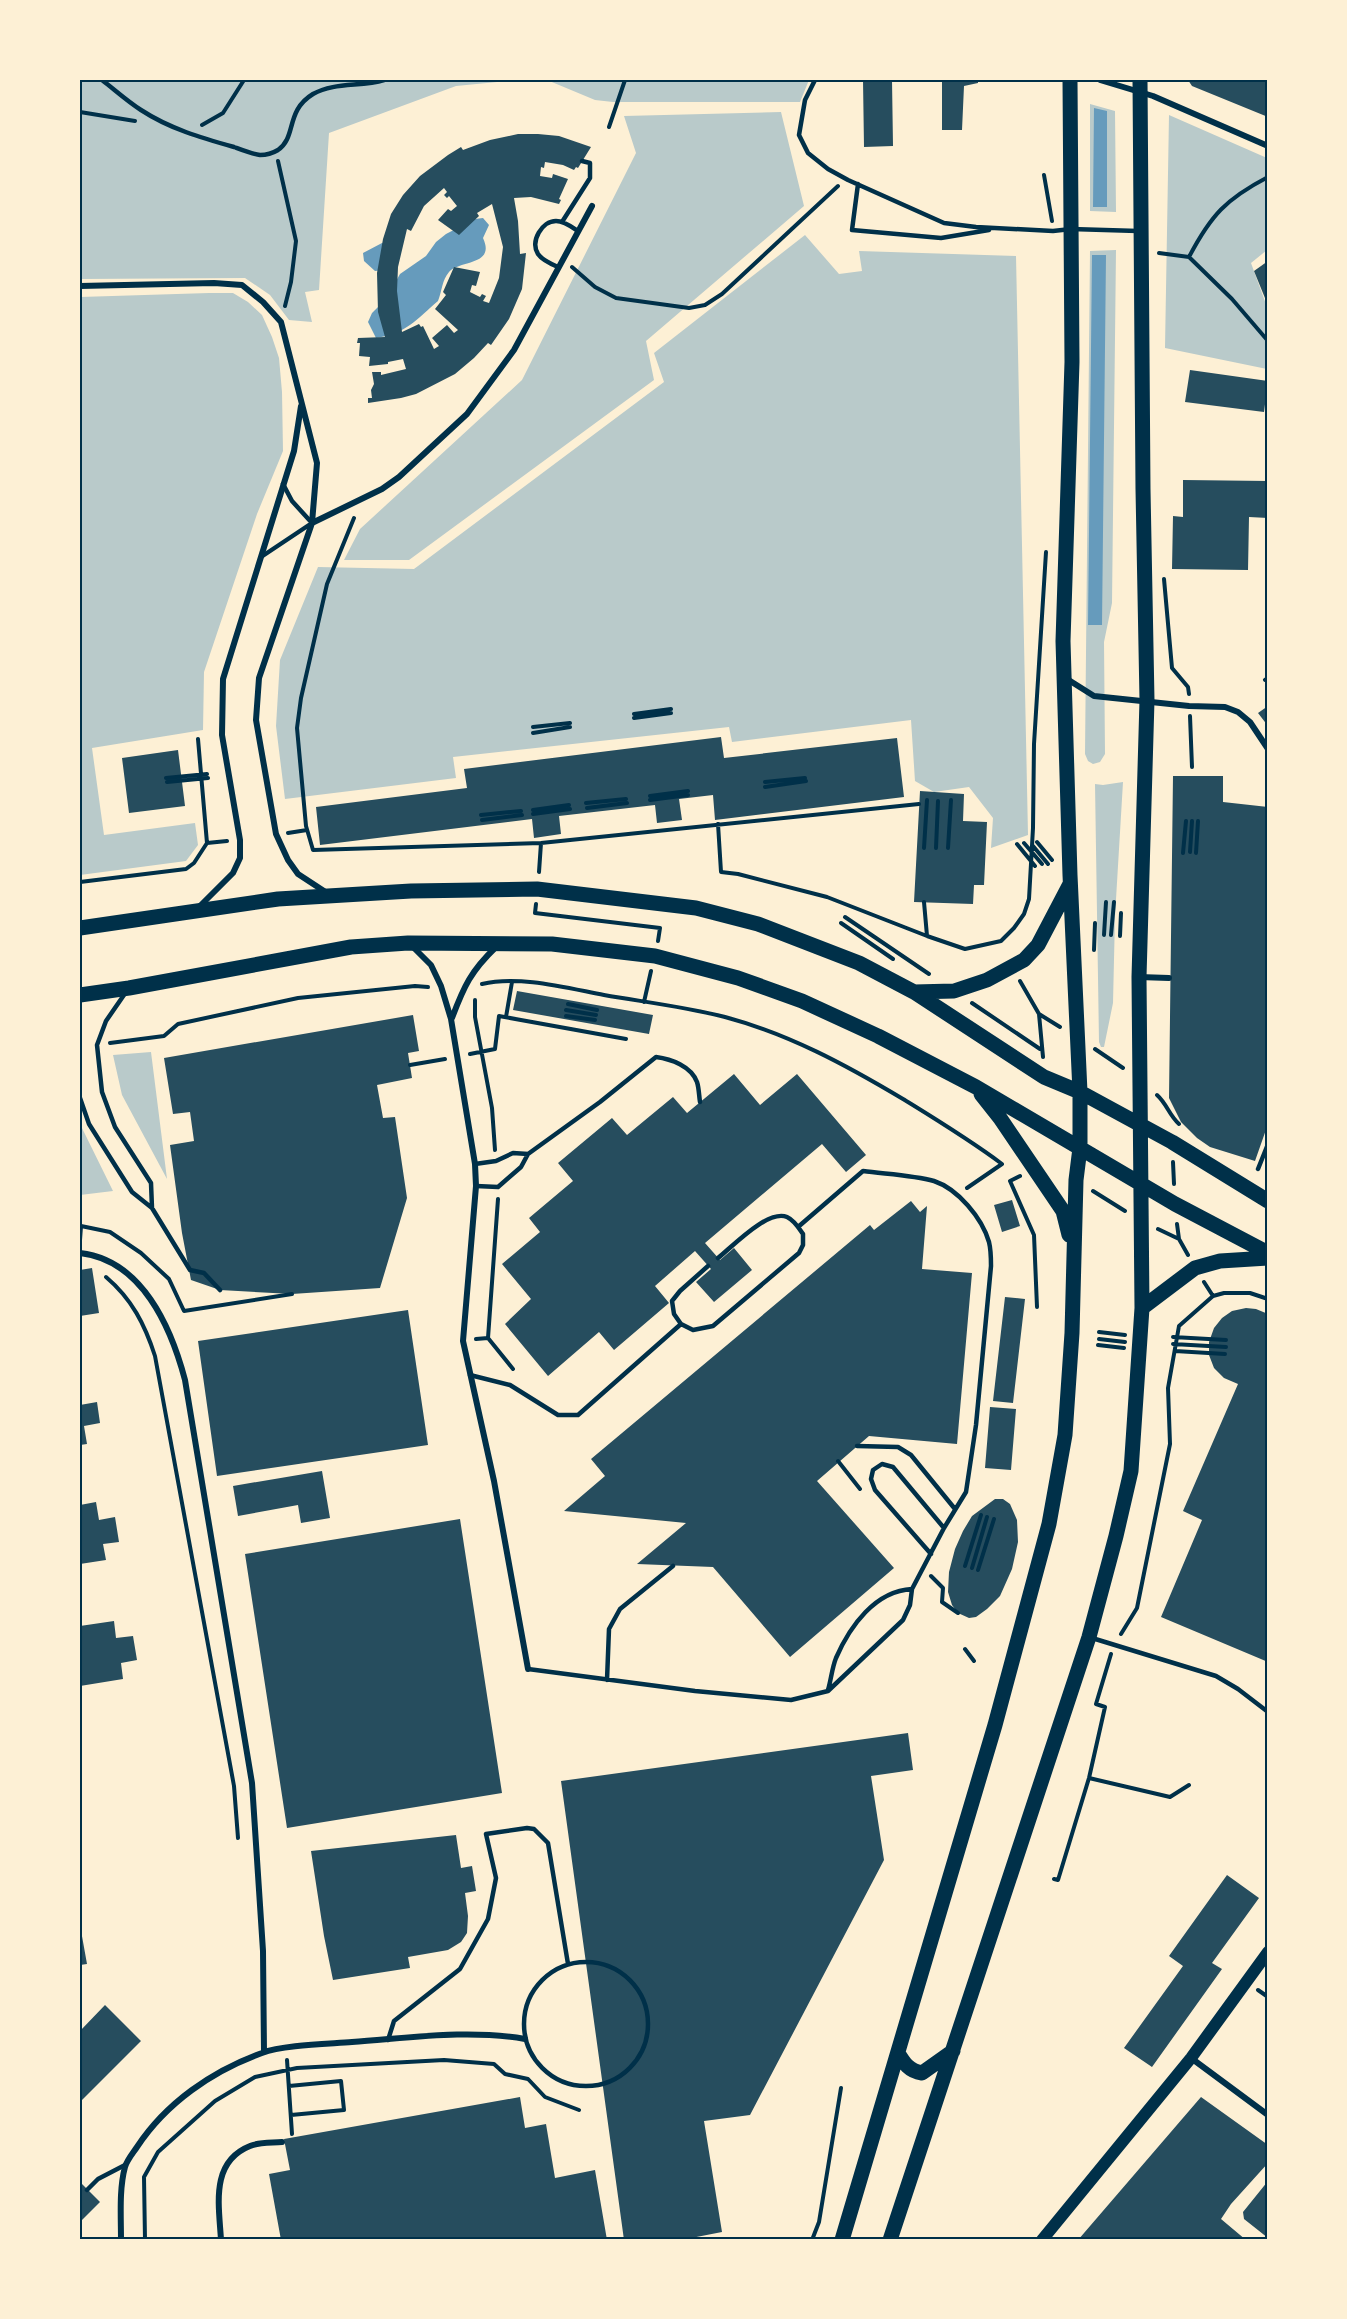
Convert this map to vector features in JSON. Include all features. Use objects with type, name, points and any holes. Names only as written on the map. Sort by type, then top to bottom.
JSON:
[{"type":"main road","points":[[842,2240],[995,1725],[1049,1524],[1065,1435],[1072,1333],[1076,1180],[1080,1148],[1080,1092],[1064,677],[1072,362],[1070,80]]},
{"type":"main road","points":[[890,2240],[1089,1637],[1131,1472],[1142,1308],[1138,1123],[1139,977],[1147,700],[1140,86]]},
{"type":"main road","points":[[914,992],[954,991],[987,980],[1024,960],[1038,945],[1071,884]]},
{"type":"main road","points":[[80,928],[278,899],[411,891],[537,889],[696,908],[758,924],[859,963],[914,992],[1044,1077],[1080,1092],[1138,1123],[1268,1201]]},
{"type":"main road","points":[[80,995],[351,947],[408,943],[552,944],[655,956],[738,978],[802,1001],[878,1036],[975,1087],[1268,1256]]},
{"type":"main road","points":[[975,1087],[1000,1118],[1063,1211],[1068,1228],[1072,1279]]},
{"type":"main road","points":[[1142,1308],[1196,1268],[1220,1261],[1268,1256]]},
{"type":"main road","points":[[1042,2240],[1191,2058],[1268,1952]]},
{"type":"main road","points":[[898,2053],[906,2066],[915,2072],[922,2073],[954,2050]]},
{"type":"street","points":[[1100,80],[1140,86],[1268,146]]},
{"type":"street","points":[[312,523],[382,489],[399,477],[467,414],[513,350],[592,206]]},
{"type":"street","points":[[80,286],[214,283],[242,285],[263,302],[281,322],[317,463],[312,523],[259,678],[256,720],[276,834],[288,860],[298,874],[335,897]]},
{"type":"street","points":[[194,911],[233,873],[240,858],[240,840],[222,735],[223,679],[294,451],[302,403]]},
{"type":"street","points":[[1064,677],[1094,696],[1189,706],[1225,707],[1238,712],[1250,722],[1268,748]]},
{"type":"street","points":[[451,1019],[464,987],[477,966],[501,942]]},
{"type":"street","points":[[408,943],[431,965],[441,986],[451,1019],[475,1164],[476,1186],[463,1341],[494,1481],[528,1669]]},
{"type":"street","points":[[1139,977],[1169,978]]},
{"type":"street","points":[[80,1253],[107,1260],[126,1272],[142,1287],[170,1332],[185,1380],[252,1782],[263,1951],[264,2052]]},
{"type":"street","points":[[121,2240],[121,2199],[125,2165],[150,2128],[172,2106],[216,2073],[264,2052],[286,2049],[495,2034],[525,2038]]},
{"type":"street","points":[[1191,2058],[1268,2115]]},
{"type":"street","points":[[221,2240],[218,2186],[231,2157],[251,2145],[282,2142]]},
{"type":"lane","points":[[102,80],[142,111],[187,134],[258,155],[276,151],[288,138],[294,114],[302,102],[313,94],[326,88],[384,80]]},
{"type":"lane","points":[[815,80],[805,100],[799,135],[808,153],[828,169],[848,180],[944,223],[1053,231],[1071,229],[1142,231]]},
{"type":"lane","points":[[562,222],[590,178],[590,163],[582,160]]},
{"type":"lane","points":[[858,184],[852,230],[941,238],[998,228]]},
{"type":"lane","points":[[558,267],[537,253],[535,243],[540,230],[548,223],[562,222],[578,231]]},
{"type":"lane","points":[[261,557],[312,523],[292,501],[283,484]]},
{"type":"lane","points":[[129,988],[106,1021],[97,1045],[102,1092],[116,1127],[151,1183],[153,1208]]},
{"type":"lane","points":[[476,1186],[498,1187],[521,1167],[528,1154],[574,1122],[656,1057],[671,1059],[684,1067],[697,1081],[700,1102]]},
{"type":"lane","points":[[80,1098],[89,1124],[132,1192],[153,1208],[190,1270],[204,1273],[220,1290]]},
{"type":"lane","points":[[1258,1169],[1268,1144]]},
{"type":"lane","points":[[475,1164],[496,1161],[513,1153],[528,1154]]},
{"type":"lane","points":[[528,1669],[695,1691],[791,1700],[828,1691],[903,1620],[910,1605],[912,1589],[966,1492],[991,1266],[990,1245],[982,1224],[956,1196],[934,1181],[863,1171],[798,1227]]},
{"type":"lane","points":[[708,1266],[672,1301],[674,1314],[681,1324],[693,1330],[713,1326],[799,1253],[803,1245],[803,1234],[789,1217],[778,1215],[766,1219],[718,1258]]},
{"type":"lane","points":[[470,1375],[510,1385],[558,1415],[578,1415],[681,1324]]},
{"type":"lane","points":[[857,1446],[904,1449],[955,1509]]},
{"type":"lane","points":[[930,1554],[872,1485],[873,1470],[882,1464],[893,1467],[944,1528]]},
{"type":"lane","points":[[607,1680],[609,1629],[620,1609],[673,1566]]},
{"type":"lane","points":[[828,1691],[836,1660],[859,1620],[888,1595],[898,1590],[912,1589]]},
{"type":"lane","points":[[1089,1637],[1216,1676],[1238,1689],[1268,1712]]},
{"type":"lane","points":[[388,2040],[394,2021],[460,1970],[488,1919],[496,1878],[486,1834],[534,1829],[548,1843],[568,1964]]},
{"type":"lane","points":[[589,1962],[610,1966],[627,1977],[641,1994],[647,2014],[647,2035],[640,2055],[626,2071],[608,2082],[587,2086],[566,2083],[548,2074],[534,2058],[525,2038],[524,2020],[528,2002],[537,1985],[551,1972],[568,1964],[589,1962]]},
{"type":"lane","points":[[87,2190],[99,2179],[125,2165]]},
{"type":"path","points":[[187,134],[223,114],[244,80]]},
{"type":"path","points":[[609,126],[625,80]]},
{"type":"path","points":[[276,151],[296,240],[291,282],[281,322]]},
{"type":"path","points":[[1044,175],[1053,231]]},
{"type":"path","points":[[1189,256],[1203,229],[1220,208],[1244,190],[1268,177]]},
{"type":"path","points":[[563,259],[595,287],[616,298],[689,308],[705,305],[722,294],[838,186],[848,180]]},
{"type":"path","points":[[1158,243],[1159,264]]},
{"type":"path","points":[[1159,253],[1189,256],[1232,299],[1268,340]]},
{"type":"path","points":[[362,497],[327,584],[301,698],[297,728],[307,830],[313,850],[541,843],[919,804]]},
{"type":"path","points":[[1164,575],[1172,668],[1188,687],[1192,767]]},
{"type":"path","points":[[718,824],[721,872],[738,874],[827,897],[965,949],[1001,941],[1024,914],[1029,899],[1034,744],[1041,649]]},
{"type":"path","points":[[634,716],[671,711]]},
{"type":"path","points":[[533,727],[570,725],[533,733]]},
{"type":"path","points":[[80,882],[186,869],[194,863],[207,843],[198,739]]},
{"type":"path","points":[[167,780],[207,776]]},
{"type":"path","points":[[765,784],[805,779]]},
{"type":"path","points":[[650,798],[688,793]]},
{"type":"path","points":[[924,848],[927,800]]},
{"type":"path","points":[[948,848],[951,800]]},
{"type":"path","points":[[587,805],[627,801]]},
{"type":"path","points":[[936,848],[938,801]]},
{"type":"path","points":[[533,812],[570,807]]},
{"type":"path","points":[[481,817],[522,813]]},
{"type":"path","points":[[1183,853],[1186,821]]},
{"type":"path","points":[[1190,852],[1192,821]]},
{"type":"path","points":[[1196,853],[1198,821]]},
{"type":"path","points":[[276,834],[307,830]]},
{"type":"path","points":[[207,843],[240,840]]},
{"type":"path","points":[[1037,842],[1054,864]]},
{"type":"path","points":[[541,843],[535,913],[660,928],[644,1002]]},
{"type":"path","points":[[1024,843],[1042,864]]},
{"type":"path","points":[[1031,843],[1048,864]]},
{"type":"path","points":[[1017,844],[1035,866]]},
{"type":"path","points":[[924,902],[927,936]]},
{"type":"path","points":[[1104,934],[1107,902]]},
{"type":"path","points":[[1112,935],[1114,902]]},
{"type":"path","points":[[1119,936],[1122,903]]},
{"type":"path","points":[[1094,950],[1095,924]]},
{"type":"path","points":[[482,984],[498,980],[557,986],[725,1017],[800,1042],[860,1074],[958,1132],[1002,1164],[956,1196]]},
{"type":"path","points":[[506,1017],[512,982]]},
{"type":"path","points":[[97,1045],[164,1036],[178,1024],[298,998],[414,986],[441,986]]},
{"type":"path","points":[[566,1013],[596,1015],[567,1004]]},
{"type":"path","points":[[499,1016],[626,1039]]},
{"type":"path","points":[[1140,1080],[1166,1102],[1171,1117],[1186,1131]]},
{"type":"path","points":[[100,1272],[133,1306],[147,1329],[155,1356],[234,1786],[238,1838]]},
{"type":"path","points":[[1054,1879],[1058,1880],[1089,1778],[1105,1707],[1096,1704],[1114,1646],[1137,1608],[1170,1444],[1168,1388],[1179,1326],[1213,1296],[1224,1293],[1250,1293],[1268,1299]]},
{"type":"path","points":[[1099,1332],[1132,1336]]},
{"type":"path","points":[[1173,1337],[1226,1340]]},
{"type":"path","points":[[463,1341],[488,1338],[513,1370]]},
{"type":"path","points":[[1098,1339],[1132,1342]]},
{"type":"path","points":[[1173,1344],[1226,1347]]},
{"type":"path","points":[[1098,1345],[1131,1349]]},
{"type":"path","points":[[1173,1350],[1225,1354]]},
{"type":"path","points":[[965,1566],[981,1515]]},
{"type":"path","points":[[972,1568],[987,1517]]},
{"type":"path","points":[[978,1570],[994,1520]]},
{"type":"path","points":[[924,1568],[943,1588],[942,1602],[958,1613]]},
{"type":"path","points":[[966,1649],[974,1661]]},
{"type":"path","points":[[1089,1778],[1170,1797],[1190,1785]]},
{"type":"path","points":[[286,2049],[293,2137]]},
{"type":"path","points":[[145,2240],[144,2177],[158,2152],[215,2101],[255,2077],[297,2068],[444,2060],[494,2064],[505,2074],[528,2079],[545,2097],[579,2110]]},
{"type":"path","points":[[289,2086],[342,2081],[344,2110],[291,2115]]},
{"type":"path","points":[[812,2240],[819,2222],[841,2088]]},
{"type":"shaded area","points":[[80,80],[518,80],[456,86],[329,133],[319,290],[305,292],[312,322],[289,320],[270,295],[245,278],[80,279]]},
{"type":"shaded area","points":[[547,80],[809,80],[800,102],[613,102],[595,100]]},
{"type":"shaded area","points":[[1090,104],[1115,111],[1116,212],[1090,211]]},
{"type":"shaded area","points":[[781,112],[804,206],[646,341],[654,380],[409,560],[344,560],[360,529],[522,380],[636,153],[624,116]]},
{"type":"shaded area","points":[[1169,115],[1267,158],[1267,250],[1251,263],[1267,307],[1267,369],[1165,348]]},
{"type":"shaded area","points":[[805,235],[839,274],[862,271],[859,251],[1016,256],[1028,835],[991,848],[993,818],[969,787],[934,792],[915,781],[911,720],[732,742],[729,727],[453,757],[456,778],[285,799],[276,726],[280,660],[318,567],[414,569],[664,382],[654,353]]},
{"type":"shaded area","points":[[1116,250],[1112,603],[1104,642],[1105,754],[1100,762],[1093,764],[1088,761],[1085,754],[1090,251]]},
{"type":"shaded area","points":[[233,293],[248,302],[262,315],[279,358],[283,451],[257,514],[204,672],[203,730],[92,748],[104,835],[195,823],[198,845],[186,861],[80,875],[80,297]]},
{"type":"shaded area","points":[[1123,782],[1115,916],[1113,1003],[1104,1047],[1101,1047],[1099,1042],[1095,784]]},
{"type":"shaded area","points":[[151,1052],[167,1179],[122,1095],[113,1055]]},
{"type":"shaded area","points":[[80,1124],[113,1191],[80,1195]]},
{"type":"water","points":[[1094,108],[1107,111],[1107,207],[1093,207]]},
{"type":"water","points":[[483,218],[489,225],[483,238],[486,247],[481,258],[449,272],[443,282],[438,301],[417,320],[395,333],[376,338],[368,322],[372,313],[386,299],[400,274],[426,256],[436,242],[446,234],[475,219]]},
{"type":"water","points":[[382,243],[389,244],[385,270],[375,271],[364,261],[363,253]]},
{"type":"water","points":[[1092,255],[1106,255],[1102,625],[1088,625]]},
{"type":"building","points":[[863,80],[892,80],[893,146],[864,147]]},
{"type":"building","points":[[942,80],[978,80],[978,83],[964,86],[962,130],[942,130]]},
{"type":"building","points":[[1188,80],[1268,80],[1268,117],[1192,86]]},
{"type":"building","points":[[518,134],[538,134],[559,136],[591,147],[578,168],[574,170],[563,165],[545,162],[544,168],[541,167],[540,176],[552,178],[553,174],[568,179],[559,204],[531,197],[514,198],[520,254],[526,253],[522,289],[509,319],[491,345],[488,343],[455,374],[416,394],[368,403],[368,398],[372,398],[371,390],[374,384],[372,372],[381,372],[381,375],[406,369],[403,359],[388,362],[388,364],[369,366],[370,357],[359,356],[360,343],[357,343],[358,338],[385,337],[378,312],[377,273],[383,239],[391,214],[403,195],[420,176],[448,155],[461,147],[463,150],[490,140]],"holes":[[[444,188],[447,192],[444,195],[447,198],[449,196],[457,206],[451,211],[448,209],[438,220],[459,235],[479,216],[477,213],[492,204],[503,247],[499,278],[489,303],[483,301],[486,296],[482,294],[480,297],[470,292],[472,285],[476,286],[480,272],[454,267],[443,292],[446,295],[435,309],[458,330],[454,333],[447,325],[432,338],[439,346],[434,349],[423,326],[419,324],[402,332],[397,291],[398,267],[407,229],[411,231],[424,206]]]},
{"type":"building","points":[[1268,261],[1268,303],[1267,303],[1254,271]]},
{"type":"building","points":[[1190,370],[1268,381],[1264,412],[1185,402]]},
{"type":"building","points":[[1183,480],[1268,481],[1268,518],[1249,517],[1248,570],[1172,569],[1173,516],[1183,517]]},
{"type":"building","points":[[1268,706],[1268,726],[1258,713]]},
{"type":"building","points":[[721,737],[724,758],[897,738],[904,797],[715,820],[713,795],[679,799],[682,820],[657,823],[655,805],[559,816],[561,834],[534,838],[532,819],[320,845],[316,807],[467,788],[464,769]]},
{"type":"building","points":[[178,750],[185,806],[129,813],[122,758]]},
{"type":"building","points":[[1173,776],[1223,776],[1223,802],[1268,807],[1268,1124],[1255,1161],[1210,1147],[1197,1138],[1181,1122],[1169,1098]]},
{"type":"building","points":[[920,791],[964,794],[963,821],[987,822],[984,885],[974,885],[973,904],[914,902]]},
{"type":"building","points":[[517,991],[653,1015],[649,1034],[513,1010]]},
{"type":"building","points":[[413,1015],[419,1051],[408,1053],[412,1078],[377,1085],[383,1118],[395,1117],[407,1198],[380,1288],[292,1294],[220,1290],[191,1280],[170,1145],[194,1141],[190,1112],[173,1114],[164,1058]]},
{"type":"building","points":[[734,1074],[760,1105],[797,1074],[866,1155],[846,1172],[822,1144],[705,1243],[720,1260],[734,1248],[752,1270],[714,1302],[696,1282],[711,1269],[695,1251],[655,1286],[669,1303],[614,1350],[599,1332],[548,1376],[505,1324],[531,1299],[502,1264],[540,1232],[529,1218],[573,1181],[558,1163],[612,1118],[627,1135],[673,1097],[687,1113]]},
{"type":"building","points":[[1012,1200],[1020,1226],[1002,1232],[994,1205]]},
{"type":"building","points":[[911,1201],[920,1212],[927,1206],[922,1269],[972,1273],[957,1444],[869,1436],[817,1481],[894,1568],[790,1657],[713,1567],[637,1564],[686,1523],[564,1511],[605,1476],[591,1459],[870,1225],[874,1230]]},
{"type":"building","points":[[92,1268],[99,1313],[80,1316],[80,1270]]},
{"type":"building","points":[[1005,1297],[1025,1299],[1013,1403],[993,1401]]},
{"type":"building","points":[[1246,1308],[1268,1314],[1268,1662],[1161,1617],[1202,1520],[1183,1511],[1238,1384],[1224,1378],[1214,1368],[1209,1355],[1209,1342],[1214,1328],[1222,1318],[1232,1311]]},
{"type":"building","points":[[408,1310],[428,1445],[217,1476],[198,1341]]},
{"type":"building","points":[[97,1402],[100,1423],[84,1426],[87,1444],[80,1445],[80,1405]]},
{"type":"building","points":[[990,1407],[1016,1409],[1011,1470],[985,1468]]},
{"type":"building","points":[[322,1471],[330,1518],[301,1523],[298,1505],[238,1516],[233,1486]]},
{"type":"building","points":[[995,1499],[1003,1499],[1010,1504],[1017,1520],[1018,1542],[1012,1569],[1000,1596],[976,1617],[969,1618],[958,1613],[952,1605],[948,1592],[949,1572],[955,1549],[972,1516]]},
{"type":"building","points":[[96,1502],[99,1520],[115,1517],[119,1542],[103,1544],[106,1560],[80,1564],[80,1505]]},
{"type":"building","points":[[460,1519],[502,1793],[287,1828],[245,1554]]},
{"type":"building","points":[[114,1621],[116,1638],[133,1636],[137,1660],[121,1663],[123,1679],[80,1686],[80,1626]]},
{"type":"building","points":[[908,1733],[913,1770],[871,1776],[884,1860],[750,2115],[704,2121],[722,2232],[681,2240],[624,2240],[561,1781]]},
{"type":"building","points":[[456,1835],[461,1868],[472,1866],[476,1891],[465,1893],[468,1916],[467,1933],[461,1942],[448,1950],[408,1957],[410,1968],[333,1980],[311,1851]]},
{"type":"building","points":[[1227,1875],[1259,1898],[1212,1963],[1222,1969],[1152,2067],[1124,2048],[1183,1966],[1169,1956]]},
{"type":"building","points":[[80,1925],[87,1964],[80,1965]]},
{"type":"building","points":[[105,2005],[141,2041],[80,2102],[80,2031]]},
{"type":"building","points":[[520,2097],[525,2128],[546,2124],[555,2178],[595,2170],[607,2240],[281,2240],[269,2174],[290,2170],[284,2139]]},
{"type":"building","points":[[1201,2097],[1268,2145],[1268,2163],[1231,2204],[1221,2219],[1246,2240],[1078,2240]]},
{"type":"building","points":[[1268,2181],[1268,2238],[1244,2219],[1243,2212]]},
{"type":"building","points":[[80,2182],[100,2202],[80,2222]]}]
